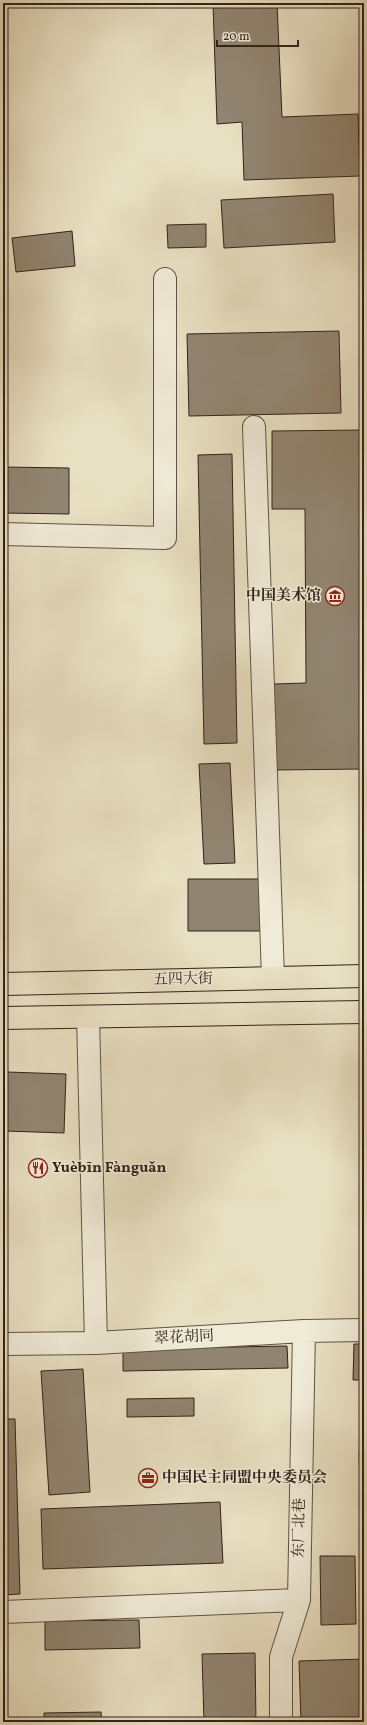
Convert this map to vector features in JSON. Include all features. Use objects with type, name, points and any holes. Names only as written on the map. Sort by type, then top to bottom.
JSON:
[{"type":"main road","name":"五四大街","points":[[3,984],[364,976]]},
{"type":"main road","points":[[3,1018],[364,1012]]},
{"type":"street","points":[[3,534],[165,538],[165,279]]},
{"type":"street","points":[[254,428],[274,978]]},
{"type":"street","points":[[88,1017],[96,1343]]},
{"type":"street","name":"翠花胡同","points":[[3,1344],[96,1343],[304,1331],[364,1330]]},
{"type":"street","name":"东厂北巷","points":[[281,1722],[281,1657],[299,1600],[304,1331]]},
{"type":"street","points":[[3,1612],[299,1600]]},
{"type":"building","points":[[213,3],[277,3],[282,117],[358,114],[360,176],[244,180],[242,122],[217,124]]},
{"type":"building","points":[[333,194],[335,242],[224,248],[221,200]]},
{"type":"building","points":[[206,224],[206,247],[168,248],[167,225]]},
{"type":"building","points":[[72,231],[75,266],[16,272],[12,238]]},
{"type":"building","points":[[339,331],[341,413],[189,416],[187,334]]},
{"type":"building","name":"中国美术馆","points":[[364,430],[364,769],[275,770],[274,684],[306,683],[305,509],[272,509],[272,431]]},
{"type":"building","points":[[232,454],[237,743],[204,744],[198,455]]},
{"type":"building","points":[[3,467],[69,468],[69,514],[3,513]]},
{"type":"building","points":[[230,763],[235,863],[204,864],[199,764]]},
{"type":"building","points":[[188,879],[263,879],[263,931],[188,931]]},
{"type":"building","points":[[7,1072],[66,1074],[64,1133],[5,1131]]},
{"type":"building","points":[[354,1344],[364,1344],[364,1380],[353,1380]]},
{"type":"building","points":[[287,1346],[288,1368],[123,1371],[123,1349]]},
{"type":"building","points":[[83,1369],[90,1492],[49,1495],[41,1371]]},
{"type":"building","points":[[194,1398],[194,1416],[127,1417],[127,1399]]},
{"type":"building","points":[[3,1419],[15,1419],[20,1594],[3,1595]]},
{"type":"building","points":[[359,1452],[364,1452],[364,1539],[362,1539]]},
{"type":"building","points":[[220,1502],[223,1563],[43,1569],[41,1509]]},
{"type":"building","points":[[320,1556],[355,1556],[356,1624],[321,1625]]},
{"type":"building","points":[[139,1620],[140,1648],[45,1650],[45,1621]]},
{"type":"building","points":[[255,1653],[256,1722],[204,1722],[202,1654]]},
{"type":"building","points":[[364,1659],[364,1722],[301,1722],[299,1661]]},
{"type":"building","points":[[101,1712],[102,1722],[44,1722],[44,1713]]},
{"type":"place","name":"中国美术馆","points":[[335,596]]},
{"type":"place","name":"Yuèbīn Fànguǎn","points":[[38,1168]]},
{"type":"place","name":"中国民主同盟中央委员会","points":[[148,1478]]}]
